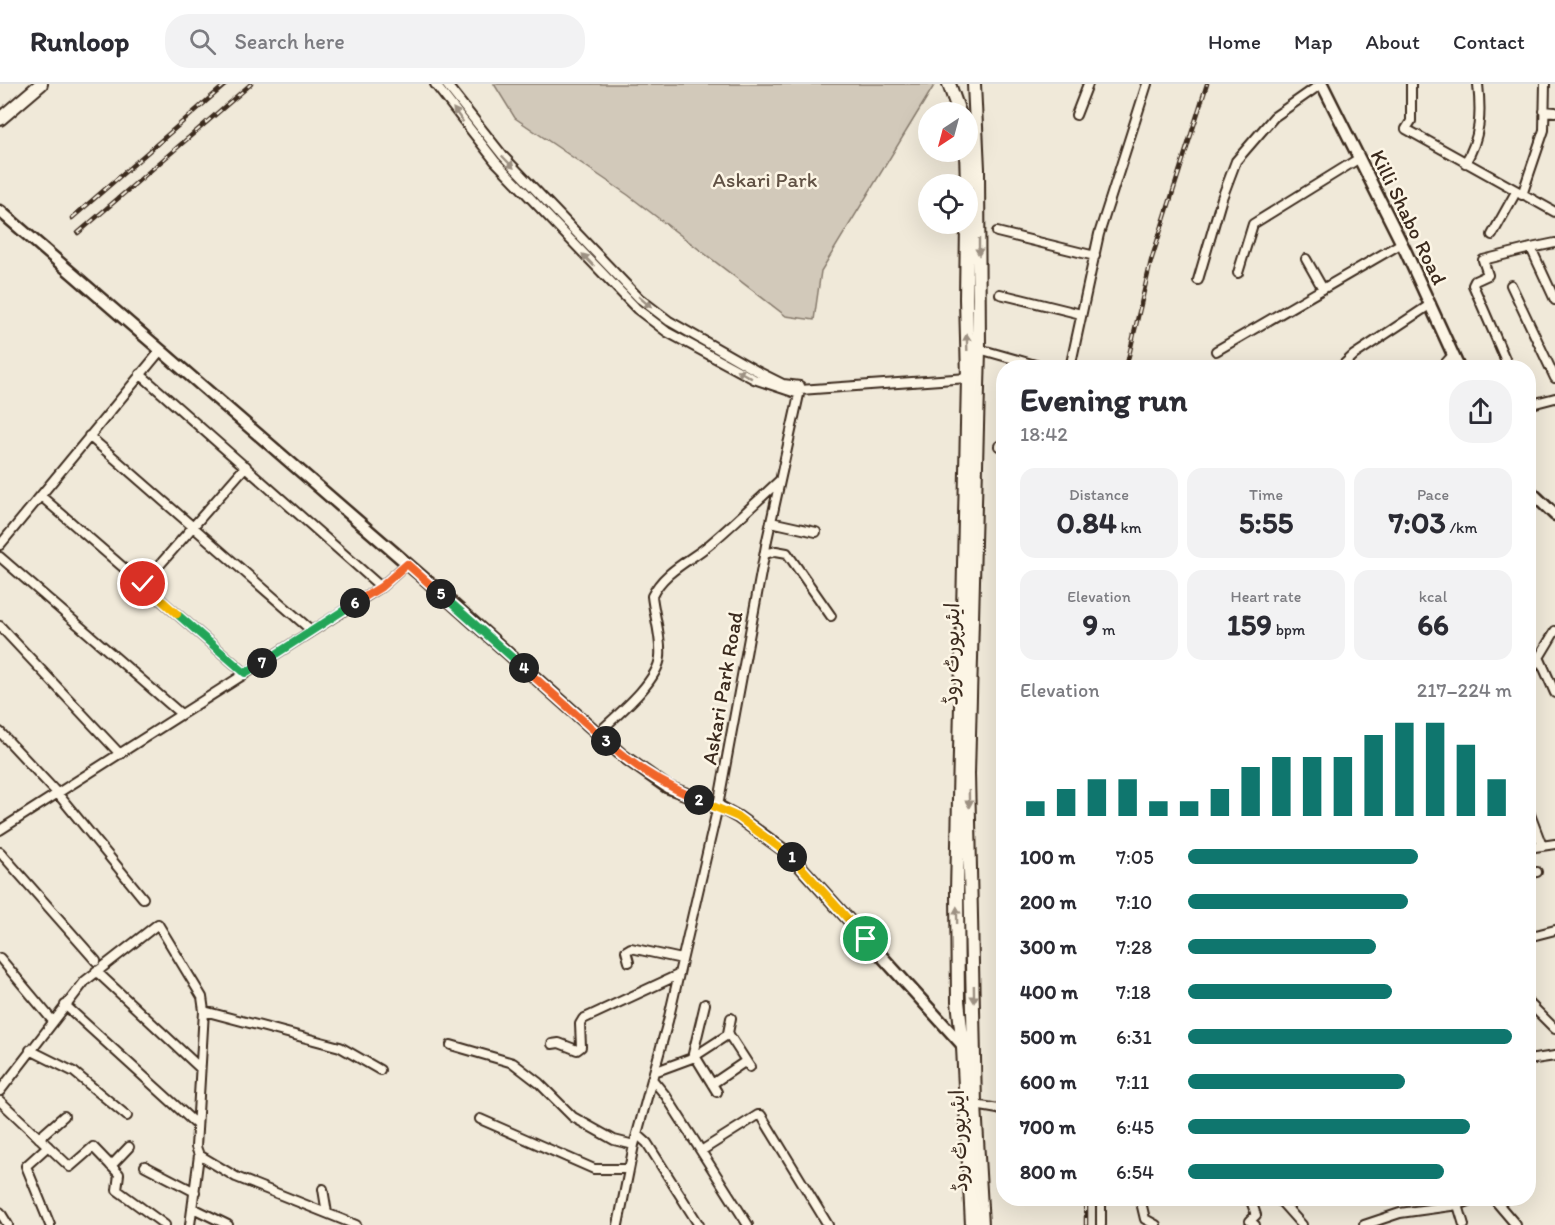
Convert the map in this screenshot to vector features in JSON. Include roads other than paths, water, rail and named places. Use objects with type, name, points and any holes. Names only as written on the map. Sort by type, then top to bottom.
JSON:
[{"type":"main road","points":[[0,108],[28,84]]},
{"type":"main road","points":[[0,119],[41,84]]},
{"type":"main road","points":[[949,84],[956,102]]},
{"type":"main road","points":[[955,84],[957,102]]},
{"type":"main road","name":"ایئرپورٹ روڈ","points":[[974,84],[978,159],[979,350],[968,774],[975,1105],[982,1225]]},
{"type":"main road","name":"ایئرپورٹ روڈ","points":[[967,234],[968,378],[957,845],[958,1001],[963,1047],[972,1225]]},
{"type":"street","points":[[435,84],[503,169],[645,315],[667,332],[754,380],[800,390],[968,378]]},
{"type":"street","points":[[446,84],[502,156],[639,298],[669,321],[754,370],[800,390]]},
{"type":"street","points":[[1076,115],[1088,84]]},
{"type":"street","points":[[1072,360],[1099,234],[1147,84]]},
{"type":"street","points":[[1198,280],[1236,161],[1247,152],[1274,117],[1322,84]]},
{"type":"street","name":"Killi Shabo Road","points":[[1322,84],[1402,243],[1455,360]]},
{"type":"street","points":[[1411,84],[1411,121],[1406,129],[1555,212]]},
{"type":"street","points":[[1465,163],[1473,151],[1481,115],[1478,84]]},
{"type":"street","points":[[1492,235],[1519,193],[1544,130],[1545,84]]},
{"type":"street","points":[[1544,111],[1555,112]]},
{"type":"street","points":[[1238,273],[1253,224],[1358,159]]},
{"type":"street","points":[[0,211],[407,564],[623,756],[667,786],[718,806],[789,854],[975,1058]]},
{"type":"street","points":[[997,232],[1095,256]]},
{"type":"street","points":[[1216,351],[1402,243]]},
{"type":"street","points":[[1506,360],[1473,283],[1488,275],[1483,260],[1555,243]]},
{"type":"street","points":[[1531,248],[1555,300]]},
{"type":"street","points":[[1306,259],[1323,289]]},
{"type":"street","points":[[1511,285],[1555,378]]},
{"type":"street","points":[[1000,294],[1081,314]]},
{"type":"street","points":[[1349,360],[1431,304]]},
{"type":"street","points":[[0,545],[161,350]]},
{"type":"street","points":[[979,350],[1016,360]]},
{"type":"street","points":[[1448,360],[1453,355]]},
{"type":"street","points":[[140,374],[381,587]]},
{"type":"street","name":"Askari Park Road","points":[[618,1225],[634,1145],[682,959],[718,806],[771,522],[800,390]]},
{"type":"street","points":[[1536,403],[1555,398]]},
{"type":"street","points":[[89,436],[312,631]]},
{"type":"street","points":[[143,584],[246,466]]},
{"type":"street","points":[[598,733],[645,686],[656,671],[661,657],[652,596],[656,588],[669,574],[709,545],[780,480]]},
{"type":"street","points":[[42,496],[245,673]]},
{"type":"street","points":[[1536,497],[1555,515]]},
{"type":"street","points":[[771,522],[816,532]]},
{"type":"street","points":[[765,554],[776,551],[787,553],[831,616]]},
{"type":"street","points":[[0,556],[181,714]]},
{"type":"street","points":[[0,830],[381,587],[407,564]]},
{"type":"street","points":[[0,626],[120,754]]},
{"type":"street","points":[[1536,662],[1555,631]]},
{"type":"street","points":[[1539,657],[1555,693]]},
{"type":"street","points":[[0,732],[58,794],[143,898]]},
{"type":"street","points":[[1536,830],[1542,846]]},
{"type":"street","points":[[1536,847],[1555,844]]},
{"type":"street","points":[[0,852],[96,961]]},
{"type":"street","points":[[0,1091],[52,1020],[96,971],[158,924],[202,997],[204,1011],[197,1125],[198,1155],[190,1225]]},
{"type":"street","points":[[1536,935],[1554,932]]},
{"type":"street","points":[[629,962],[626,951],[631,948],[682,959]]},
{"type":"street","points":[[0,958],[52,1020]]},
{"type":"street","points":[[96,971],[200,1068]]},
{"type":"street","points":[[552,1044],[559,1043],[577,1050],[581,1047],[583,1040],[580,1024],[583,1019],[678,975]]},
{"type":"street","points":[[705,1004],[693,1057],[715,1088],[748,1064],[729,1034],[731,1018]]},
{"type":"street","points":[[65,1005],[197,1125]]},
{"type":"street","points":[[1536,1010],[1555,1029]]},
{"type":"street","points":[[204,1011],[340,1047],[380,1070]]},
{"type":"street","points":[[729,1034],[693,1057],[653,1075],[748,1225]]},
{"type":"street","points":[[450,1045],[513,1063],[540,1083],[573,1117],[614,1140],[634,1145]]},
{"type":"street","points":[[30,1050],[74,1071],[127,1116]]},
{"type":"street","points":[[1536,1059],[1555,1056]]},
{"type":"street","points":[[0,1101],[69,1167],[91,1147],[120,1177],[117,1190],[165,1225]]},
{"type":"street","points":[[975,1105],[996,1108]]},
{"type":"street","points":[[39,1138],[64,1116]]},
{"type":"street","points":[[701,1151],[761,1116],[828,1225]]},
{"type":"street","points":[[480,1119],[594,1168],[629,1169]]},
{"type":"street","points":[[637,1134],[647,1143],[699,1225]]},
{"type":"street","points":[[48,1146],[26,1166],[50,1225]]},
{"type":"street","points":[[111,1166],[129,1147]]},
{"type":"street","points":[[198,1155],[236,1178],[357,1225]]},
{"type":"street","points":[[145,1166],[195,1192]]},
{"type":"street","points":[[323,1189],[327,1213]]},
{"type":"street","points":[[1101,1225],[1103,1206]]},
{"type":"street","points":[[1142,1206],[1145,1219],[1156,1225]]},
{"type":"street","points":[[1253,1206],[1256,1215],[1250,1221],[1255,1225]]},
{"type":"street","points":[[1285,1206],[1302,1225]]},
{"type":"street","points":[[1364,1225],[1400,1213],[1437,1206]]},
{"type":"street","points":[[1459,1206],[1464,1225]]},
{"type":"street","points":[[1500,1206],[1516,1225]]},
{"type":"street","points":[[193,1208],[228,1225]]},
{"type":"street","points":[[0,1212],[8,1225]]},
{"type":"railway","points":[[72,218],[226,84]]},
{"type":"railway","points":[[78,233],[251,84]]},
{"type":"railway","points":[[1128,360],[1151,261],[1207,84]]},
{"type":"railway","points":[[1086,1206],[1086,1225]]},
{"type":"park label","name":"Askari Park","points":[[765,179]]}]
